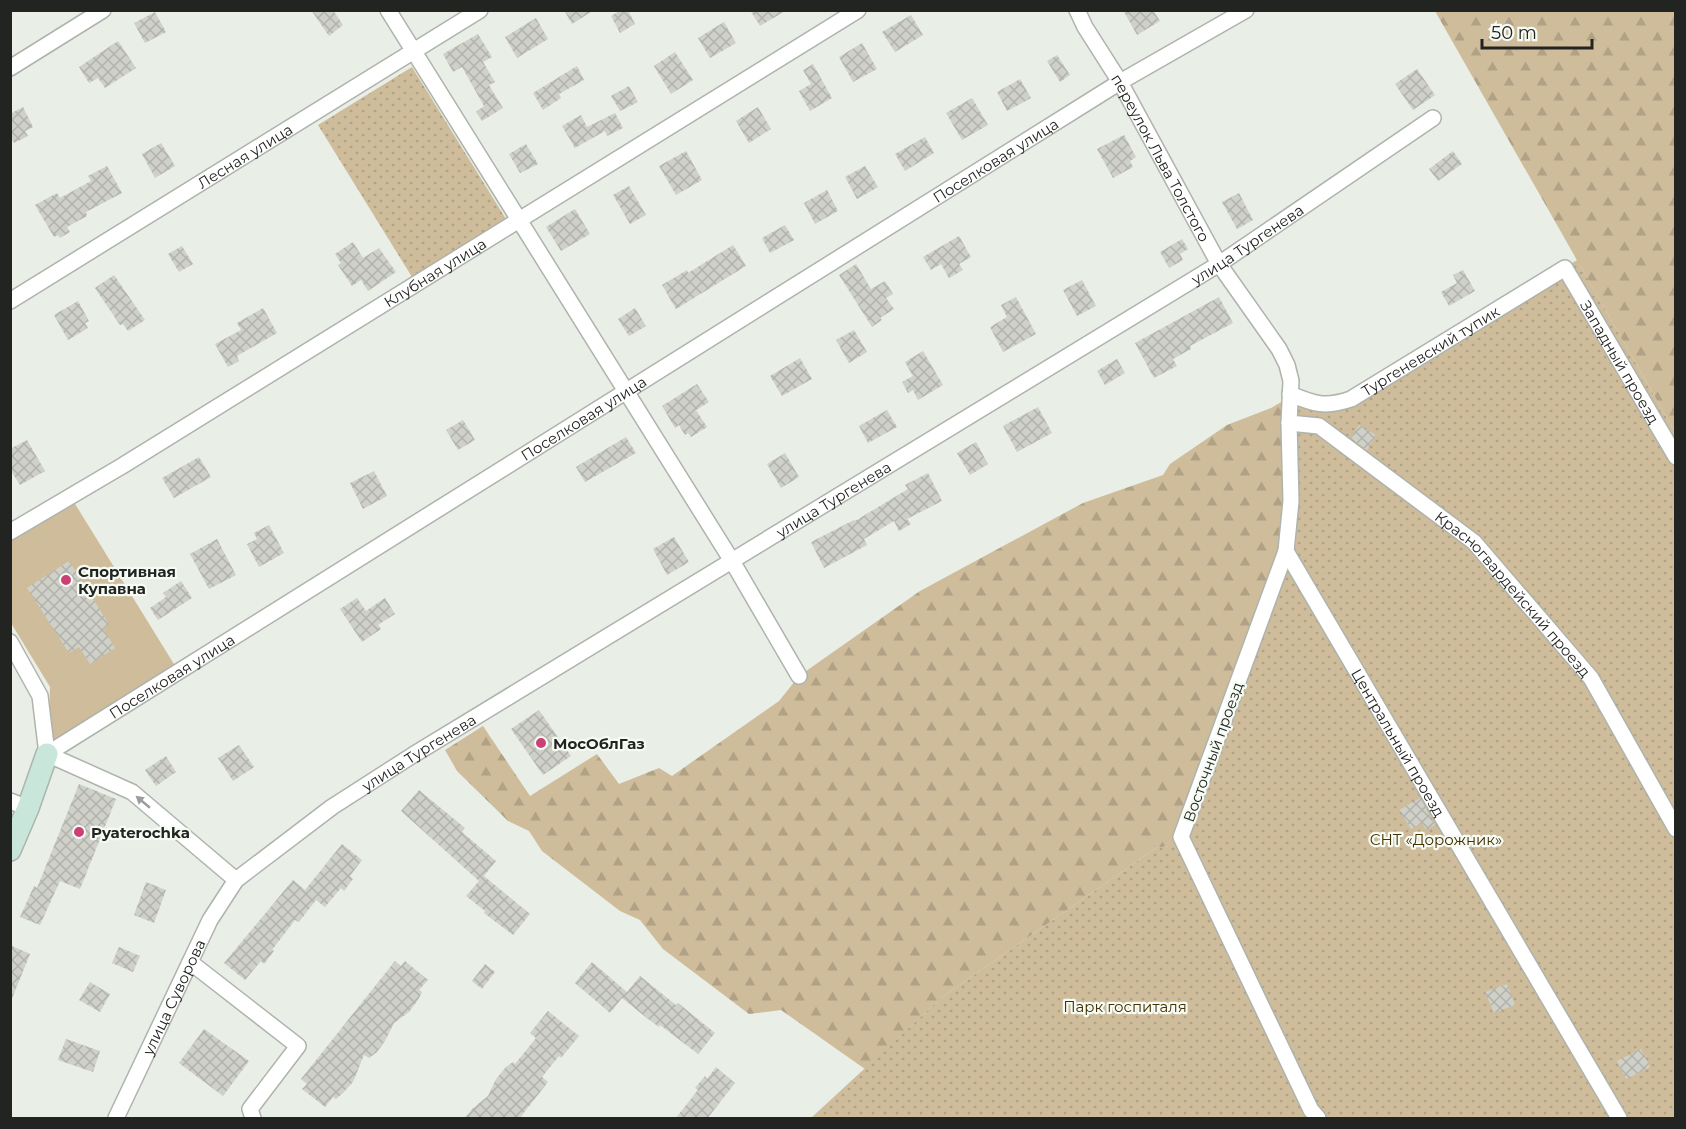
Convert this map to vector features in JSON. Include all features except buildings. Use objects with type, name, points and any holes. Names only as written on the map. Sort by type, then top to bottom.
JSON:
[{"type":"street","points":[[10,68],[104,10]]},
{"type":"street","points":[[388,10],[732,561],[799,676]]},
{"type":"street","name":"Лесная улица","points":[[10,301],[480,10]]},
{"type":"street","name":"Клубная улица","points":[[10,532],[858,10]]},
{"type":"street","name":"переулок Льва Толстого","points":[[1077,10],[1085,27],[1120,82],[1219,264],[1283,357],[1291,381],[1290,395]]},
{"type":"street","name":"Поселковая улица","points":[[47,754],[1120,82],[1246,10]]},
{"type":"street","name":"улица Тургенева","points":[[236,880],[332,807],[413,755],[1219,264],[1433,118]]},
{"type":"street","name":"Тургеневский тупик","points":[[1290,395],[1315,404],[1328,405],[1351,399],[1565,268]]},
{"type":"street","name":"Западный проезд","points":[[1565,268],[1676,457]]},
{"type":"street","name":"Восточный проезд","points":[[1290,395],[1291,501],[1286,552],[1181,837],[1306,1100],[1318,1119]]},
{"type":"street","name":"Красногвардейский проезд","points":[[1289,423],[1319,426],[1474,542],[1592,678],[1676,829]]},
{"type":"street","name":"Центральный проезд","points":[[1286,552],[1619,1119]]},
{"type":"street","points":[[10,642],[40,696],[47,754],[19,805],[10,850]]},
{"type":"street","points":[[47,754],[132,792],[236,880]]},
{"type":"street","name":"улица Суворова","points":[[116,1119],[210,920],[236,880]]},
{"type":"street","points":[[190,962],[298,1046],[250,1109],[253,1119]]},
{"type":"green space","points":[[1435,11],[1675,11],[1675,432]]},
{"type":"green space","points":[[412,67],[506,219],[412,277],[318,125]]},
{"type":"green space","name":"СНТ «Дорожник»","points":[[1577,260],[1675,432],[1675,1118],[811,1118],[941,998],[1156,848],[1168,846],[1290,394],[1315,404],[1362,393]]},
{"type":"green space","points":[[1290,397],[1286,551],[1181,837],[1168,846],[1156,848],[941,998],[865,1069],[781,1010],[749,1014],[663,949],[640,920],[620,911],[542,851],[529,831],[508,821],[457,771],[445,750],[483,726],[530,796],[597,754],[619,784],[659,768],[672,776],[779,701],[799,676],[920,591],[1083,503],[1163,475],[1170,464],[1227,425],[1271,408]]},
{"type":"green space","name":"Спортивная Купавна","points":[[72,499],[177,669],[54,744],[49,719],[50,687],[11,623],[11,537]]},
{"type":"place","name":"Спортивная Купавна","points":[[66,580]]},
{"type":"place","name":"МосОблГаз","points":[[541,743]]},
{"type":"place","name":"Pyaterochka","points":[[79,832]]},
{"type":"park label","name":"Парк госпиталя","points":[[1125,1006]]}]
